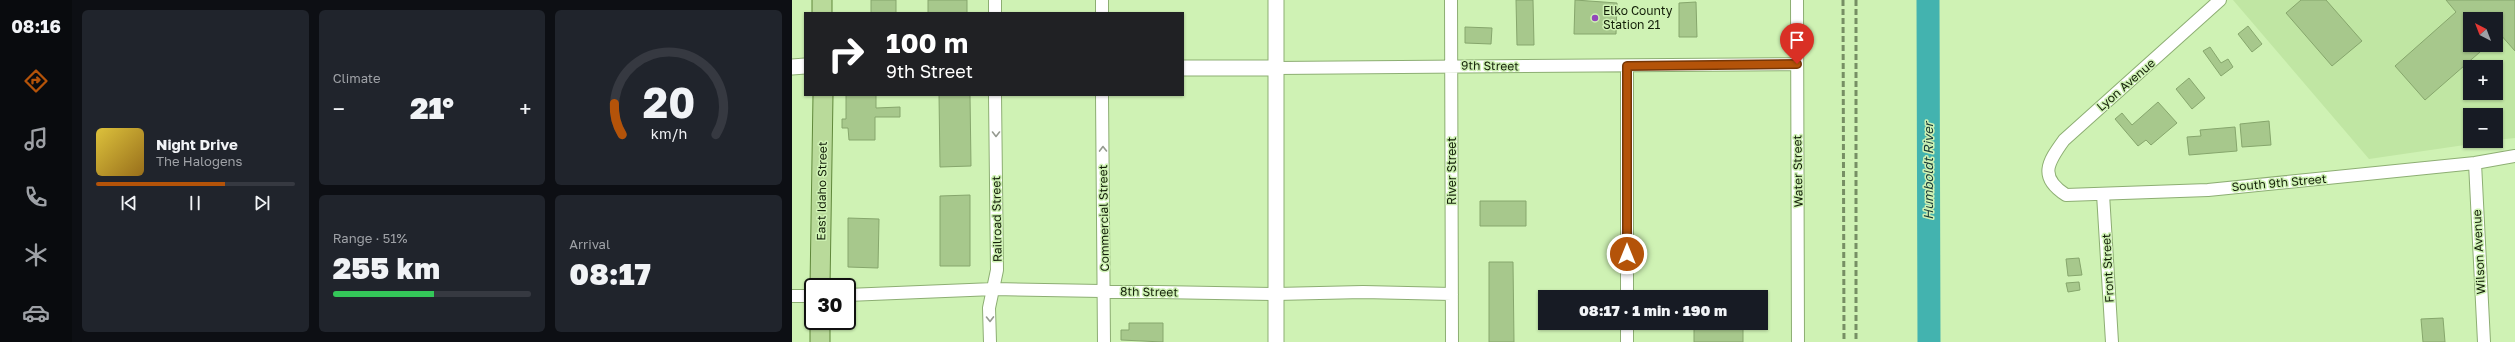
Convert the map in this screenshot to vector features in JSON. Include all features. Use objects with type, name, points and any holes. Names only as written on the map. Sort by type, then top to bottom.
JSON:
[{"type":"main road","points":[[822,0],[822,12]]},
{"type":"main road","name":"East Idaho Street","points":[[820,278],[823,96]]},
{"type":"main road","points":[[820,330],[820,342]]},
{"type":"street","points":[[995,0],[995,12]]},
{"type":"street","points":[[1102,0],[1102,12]]},
{"type":"street","points":[[1276,0],[1276,342]]},
{"type":"street","name":"River Street","points":[[1451,0],[1452,342]]},
{"type":"street","name":"Water Street","points":[[1797,0],[1798,342]]},
{"type":"street","name":"Lyon Avenue","points":[[2049,179],[2048,167],[2050,159],[2064,140],[2220,0]]},
{"type":"street","name":"9th Street","points":[[1184,68],[1452,65],[1627,66],[1797,64]]},
{"type":"street","points":[[792,66],[804,66]]},
{"type":"street","points":[[1627,66],[1627,290]]},
{"type":"street","name":"Railroad Street","points":[[990,342],[989,308],[997,270],[995,96]]},
{"type":"street","name":"Commercial Street","points":[[1102,96],[1105,292],[1104,342]]},
{"type":"street","name":"South 9th Street","points":[[2049,179],[2054,187],[2066,195],[2208,190],[2475,163],[2515,156]]},
{"type":"street","name":"Wilson Avenue","points":[[2475,163],[2484,342]]},
{"type":"street","name":"Front Street","points":[[2103,194],[2112,342]]},
{"type":"street","name":"8th Street","points":[[856,295],[994,290],[1276,294],[1363,292],[1452,294]]},
{"type":"street","points":[[792,296],[804,296]]},
{"type":"street","points":[[1627,330],[1627,342]]},
{"type":"shaded area","points":[[2233,0],[2515,0],[2515,138],[2503,139],[2503,108],[2463,108],[2463,145],[2369,159]]},
{"type":"building","points":[[871,0],[896,0],[896,12],[871,12]]},
{"type":"building","points":[[928,0],[967,0],[967,12],[928,12]]},
{"type":"building","points":[[1516,0],[1533,0],[1534,45],[1517,45]]},
{"type":"building","name":"Elko County Station 21","points":[[1575,0],[1617,3],[1616,34],[1574,34]]},
{"type":"building","points":[[2301,0],[2326,0],[2362,41],[2332,66],[2286,13]]},
{"type":"building","points":[[2446,0],[2515,0],[2515,51],[2503,37],[2503,12],[2463,12],[2463,52],[2480,52],[2471,60],[2463,60],[2463,67],[2425,100],[2395,66],[2456,12]]},
{"type":"building","points":[[1696,2],[1697,37],[1679,37],[1679,3]]},
{"type":"building","points":[[2248,26],[2262,44],[2252,52],[2238,34]]},
{"type":"building","points":[[1465,27],[1492,28],[1491,44],[1465,43]]},
{"type":"building","points":[[2210,47],[2221,63],[2228,59],[2233,67],[2221,76],[2203,51]]},
{"type":"building","points":[[2189,78],[2205,98],[2192,109],[2176,89]]},
{"type":"building","points":[[846,96],[876,96],[876,108],[900,107],[900,117],[875,117],[875,140],[849,140],[848,128],[842,128],[842,119],[846,119]]},
{"type":"building","points":[[939,96],[970,96],[971,166],[940,167]]},
{"type":"building","points":[[2158,102],[2177,123],[2151,145],[2146,140],[2138,146],[2115,119],[2122,113],[2132,125]]},
{"type":"building","points":[[2269,121],[2271,145],[2242,147],[2240,124]]},
{"type":"building","points":[[2235,127],[2237,151],[2189,155],[2187,137],[2201,136],[2200,130]]},
{"type":"building","points":[[970,195],[970,266],[940,266],[940,196]]},
{"type":"building","points":[[1480,201],[1526,201],[1526,226],[1480,226]]},
{"type":"building","points":[[848,218],[879,219],[878,268],[848,267]]},
{"type":"building","points":[[2079,258],[2082,275],[2068,276],[2066,259]]},
{"type":"building","points":[[1489,262],[1513,262],[1514,342],[1489,342]]},
{"type":"building","points":[[2079,282],[2080,290],[2068,292],[2066,283]]},
{"type":"building","points":[[2443,318],[2445,342],[2423,342],[2421,319]]},
{"type":"building","points":[[1129,323],[1163,323],[1163,342],[1121,340],[1121,330],[1129,330]]},
{"type":"building","points":[[1694,330],[1743,330],[1743,342],[1694,342]]},
{"type":"waterway","name":"Humboldt River","points":[[1928,0],[1929,342]]},
{"type":"railway","points":[[1843,0],[1844,342]]},
{"type":"railway","points":[[1856,0],[1856,342]]},
{"type":"place","name":"Elko County Station 21","points":[[1595,18]]},
{"type":"route","points":[[1627,254],[1627,66],[1797,64]]}]
